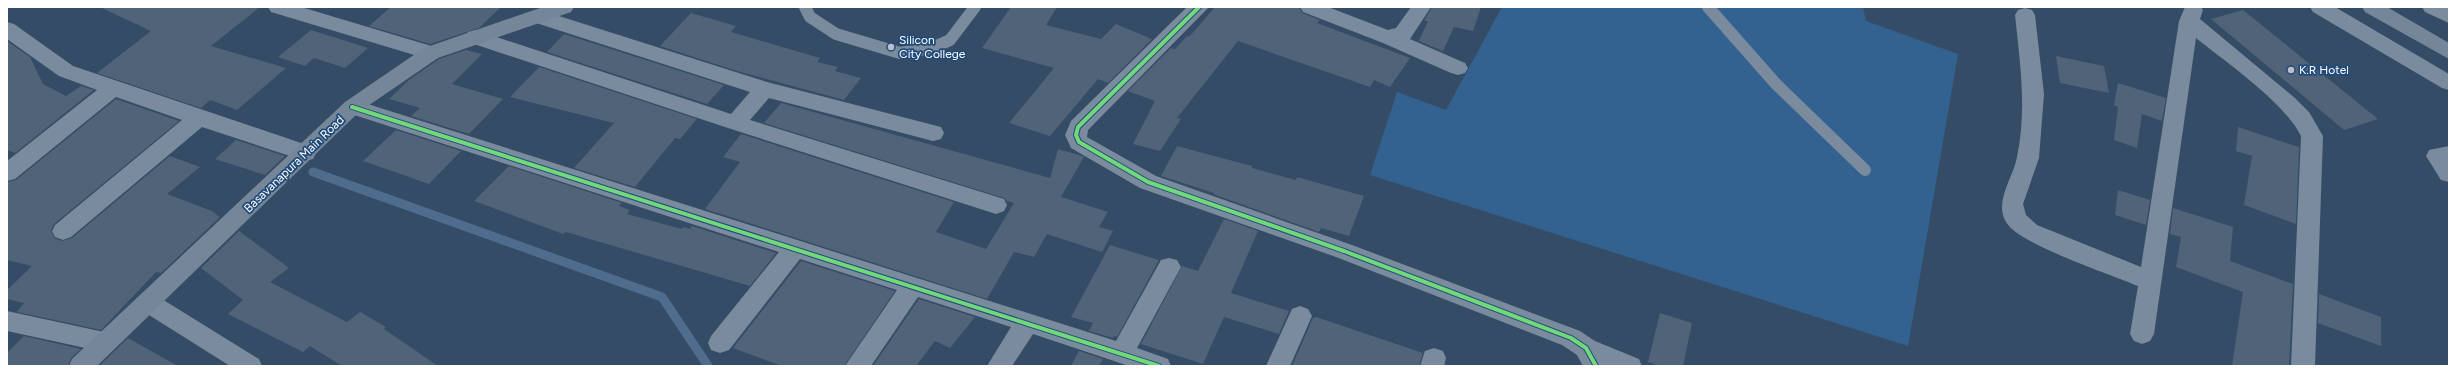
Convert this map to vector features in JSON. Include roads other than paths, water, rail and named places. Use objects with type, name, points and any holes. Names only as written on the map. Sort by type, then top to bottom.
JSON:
[{"type":"highway","points":[[2432,7],[2449,16]]},
{"type":"street","points":[[278,7],[431,53]]},
{"type":"street","points":[[1199,7],[1078,127],[1076,135],[1079,142],[1148,182],[1344,251],[1571,338],[1591,357],[1630,366]]},
{"type":"street","points":[[1310,7],[1378,35],[1388,37],[1458,68]]},
{"type":"street","points":[[1388,37],[1403,34],[1421,7]]},
{"type":"street","points":[[2320,7],[2449,83]]},
{"type":"street","points":[[2372,7],[2449,52]]},
{"type":"street","points":[[555,10],[765,89],[933,133]]},
{"type":"street","name":"Basavanapura Main Road","points":[[81,366],[104,342],[149,303],[352,107],[431,53],[555,10]]},
{"type":"street","points":[[2142,334],[2191,14]]},
{"type":"street","points":[[2191,14],[2302,116],[2312,136],[2303,366]]},
{"type":"street","points":[[2025,15],[2034,94],[2028,158],[2012,204],[2016,218],[2029,231],[2151,281]]},
{"type":"street","points":[[7,29],[66,71],[199,118],[305,153]]},
{"type":"street","points":[[475,37],[735,123],[996,205]]},
{"type":"street","points":[[7,173],[113,88]]},
{"type":"street","points":[[735,123],[765,89]]},
{"type":"street","points":[[352,107],[1027,322],[1159,366]]},
{"type":"street","points":[[63,231],[199,118]]},
{"type":"street","points":[[2449,154],[2437,156],[2449,174]]},
{"type":"street","points":[[720,343],[795,248]]},
{"type":"street","points":[[1122,353],[1169,267]]},
{"type":"street","points":[[857,366],[913,286]]},
{"type":"street","points":[[149,303],[250,366]]},
{"type":"street","points":[[1278,366],[1300,316]]},
{"type":"street","points":[[7,321],[104,342]]},
{"type":"street","points":[[999,366],[1027,322]]},
{"type":"lane","points":[[805,7],[810,18],[836,34],[900,53],[932,48],[950,40],[975,7]]},
{"type":"lane","points":[[1708,7],[1776,84],[1865,170]]},
{"type":"waterway","points":[[313,172],[662,297],[708,366]]},
{"type":"place","name":"Silicon City College","points":[[891,47]]},
{"type":"place","name":"K.R Hotel","points":[[2291,70]]}]
